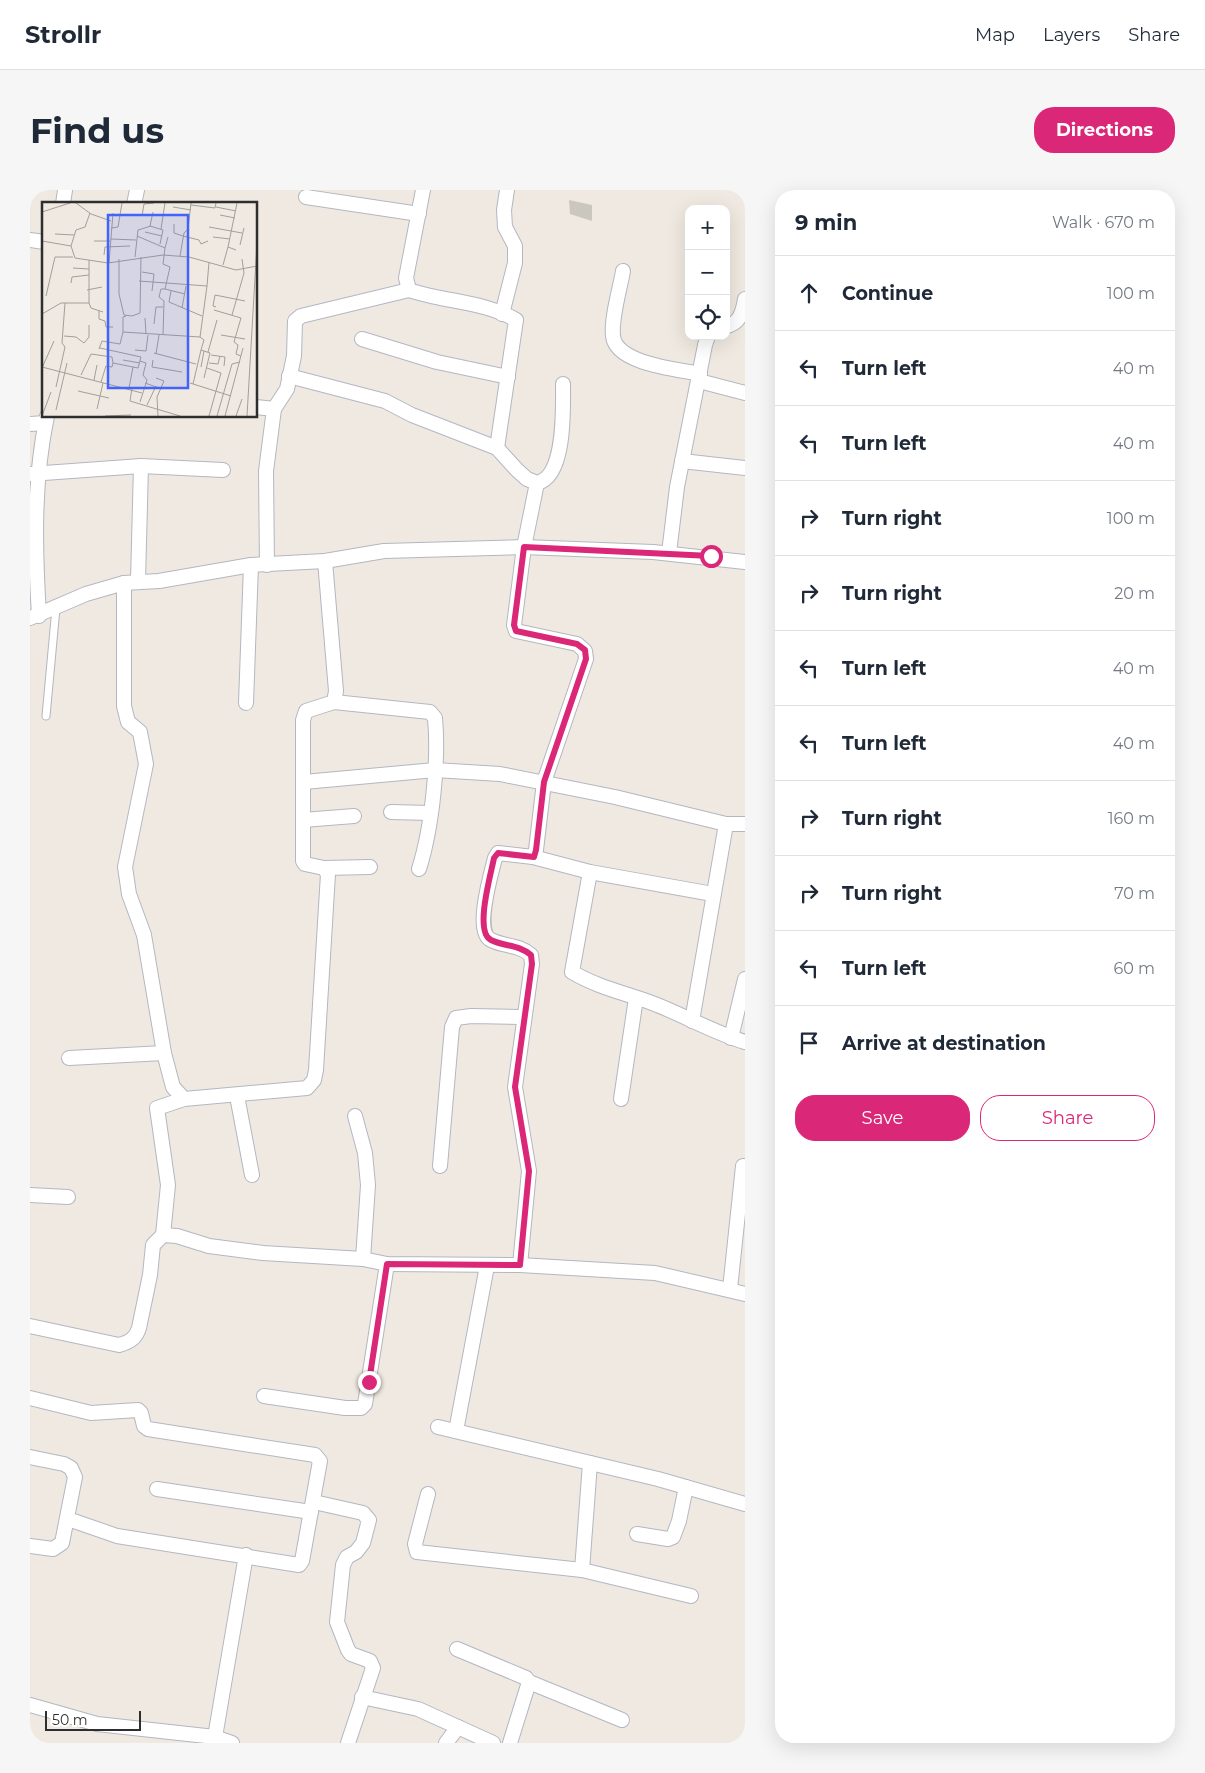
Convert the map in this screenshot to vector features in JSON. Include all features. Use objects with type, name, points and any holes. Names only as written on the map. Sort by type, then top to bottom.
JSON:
[{"type":"street","points":[[408,290],[406,278],[423,190]]},
{"type":"street","points":[[502,314],[515,263],[515,246],[505,226],[504,210],[507,190]]},
{"type":"street","points":[[306,198],[328,195],[419,214]]},
{"type":"street","points":[[623,271],[613,334],[615,346],[621,352],[642,361],[745,392]]},
{"type":"street","points":[[267,565],[266,471],[274,409],[286,389],[290,376],[294,356],[295,321],[301,316],[408,290],[502,314],[516,320],[496,448]]},
{"type":"street","points":[[730,324],[739,319],[743,311],[745,299]]},
{"type":"street","points":[[362,339],[437,362],[508,377]]},
{"type":"street","points":[[669,553],[669,540],[682,461],[706,340]]},
{"type":"street","points":[[290,376],[386,401],[412,415],[496,448],[527,479],[537,483]]},
{"type":"street","points":[[534,857],[544,782],[586,659],[585,650],[577,644],[516,631],[514,625],[524,547],[537,483],[548,477],[555,464],[562,427],[563,384]]},
{"type":"street","points":[[258,407],[274,409]]},
{"type":"street","points":[[30,424],[46,419],[34,474],[34,617],[86,594],[124,583],[159,581],[250,565],[325,561],[384,551],[524,547],[669,553],[745,562]]},
{"type":"street","points":[[682,461],[745,468]]},
{"type":"street","points":[[34,474],[141,466],[223,470]]},
{"type":"street","points":[[138,581],[141,466]]},
{"type":"street","points":[[325,561],[336,691],[334,702]]},
{"type":"street","points":[[246,703],[251,605],[250,565]]},
{"type":"street","points":[[124,583],[124,706],[128,722],[140,732],[146,764],[125,868],[128,894],[144,935],[164,1053],[173,1086],[184,1099]]},
{"type":"street","points":[[370,868],[324,868],[303,862],[303,720],[306,711],[334,702],[430,712],[435,718],[434,770],[430,813],[425,848],[419,869]]},
{"type":"street","points":[[304,782],[434,770],[500,774],[544,782],[726,824],[745,824]]},
{"type":"street","points":[[391,812],[430,813]]},
{"type":"street","points":[[303,820],[354,816]]},
{"type":"street","points":[[692,1021],[726,824]]},
{"type":"street","points":[[520,1265],[529,1171],[515,1087],[523,1018],[532,964],[531,955],[523,948],[490,940],[485,935],[482,921],[494,858],[498,853],[534,857],[590,872],[714,894]]},
{"type":"street","points":[[30,1326],[119,1345],[129,1342],[137,1335],[150,1275],[153,1245],[162,1235],[168,1185],[157,1108],[184,1099],[238,1096],[307,1088],[314,1080],[328,888],[328,874],[324,868]]},
{"type":"street","points":[[590,872],[572,972],[584,980],[636,998],[731,1038],[745,1042]]},
{"type":"street","points":[[731,1038],[745,979]]},
{"type":"street","points":[[622,1099],[636,998]]},
{"type":"street","points":[[440,1166],[452,1027],[456,1018],[471,1016],[523,1018]]},
{"type":"street","points":[[69,1058],[164,1053]]},
{"type":"street","points":[[238,1096],[252,1175]]},
{"type":"street","points":[[355,1116],[365,1153],[368,1186],[363,1259]]},
{"type":"street","points":[[730,1289],[743,1166]]},
{"type":"street","points":[[30,1195],[68,1197]]},
{"type":"street","points":[[162,1235],[177,1236],[209,1246],[263,1253],[363,1259],[387,1264],[520,1265],[656,1273],[745,1294]]},
{"type":"street","points":[[264,1396],[345,1408],[361,1408],[365,1404],[387,1264]]},
{"type":"street","points":[[456,1432],[487,1266]]},
{"type":"street","points":[[30,1398],[91,1413],[138,1410],[141,1413],[144,1426],[148,1429],[315,1455],[320,1460],[302,1561],[299,1566],[246,1555],[117,1536],[68,1519]]},
{"type":"street","points":[[438,1427],[686,1487],[745,1504]]},
{"type":"street","points":[[30,1457],[64,1464],[71,1468],[74,1476],[68,1519],[62,1543],[58,1548],[30,1546]]},
{"type":"street","points":[[582,1570],[590,1463]]},
{"type":"street","points":[[637,1534],[673,1537],[679,1521],[686,1487]]},
{"type":"street","points":[[157,1489],[363,1513],[369,1520],[363,1543],[356,1552],[346,1557],[343,1565],[337,1622],[348,1650],[357,1657],[367,1659],[373,1668],[348,1743]]},
{"type":"street","points":[[428,1494],[415,1544],[417,1552],[582,1570],[691,1596]]},
{"type":"street","points":[[215,1737],[246,1555]]},
{"type":"street","points":[[457,1649],[526,1678],[529,1682],[622,1720]]},
{"type":"street","points":[[510,1743],[529,1682]]},
{"type":"street","points":[[362,1697],[418,1709],[493,1743]]},
{"type":"street","points":[[30,1705],[97,1724],[215,1737],[232,1743]]},
{"type":"street","points":[[446,1743],[458,1727]]},
{"type":"lane","points":[[46,716],[56,608]]},
{"type":"building","points":[[569,200],[592,205],[592,221],[570,214]]},
{"type":"route","points":[[369,1382],[387,1264],[520,1265],[529,1171],[515,1087],[523,1018],[532,964],[531,955],[523,948],[490,940],[485,935],[482,921],[494,858],[498,853],[504,852],[534,857],[544,782],[586,659],[585,650],[577,644],[516,631],[514,625],[524,547],[711,556]]}]
